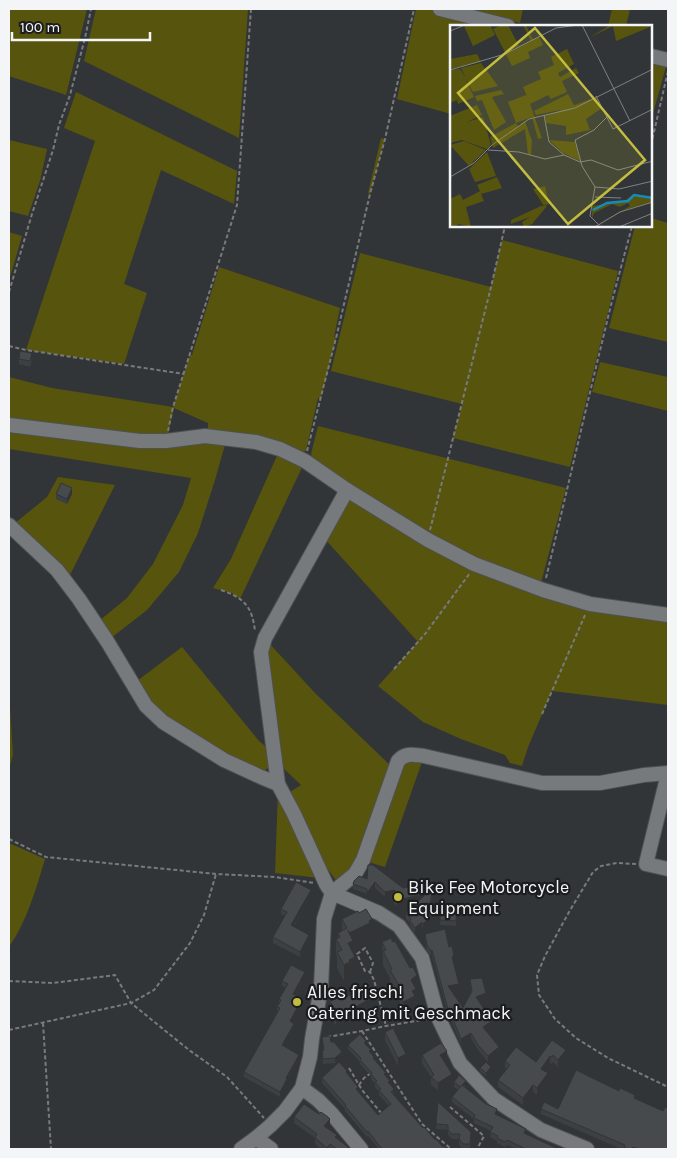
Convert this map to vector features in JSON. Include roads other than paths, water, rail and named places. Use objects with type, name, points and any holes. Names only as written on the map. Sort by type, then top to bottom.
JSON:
[{"type":"street","points":[[440,9],[504,25]]},
{"type":"street","points":[[652,56],[668,60]]},
{"type":"street","points":[[9,425],[140,441],[205,436],[256,442],[280,449],[305,461],[347,490],[428,540],[474,564],[543,590],[590,604],[668,615]]},
{"type":"street","points":[[241,1149],[270,1126],[302,1088],[310,1057],[321,988],[324,919],[329,889],[278,784],[261,652],[265,638],[347,490]]},
{"type":"street","points":[[9,524],[58,570],[107,641],[146,706],[163,722],[224,760],[278,784]]},
{"type":"street","points":[[329,889],[355,874],[363,860],[398,761],[402,756],[408,754],[542,782],[600,782],[668,773],[646,864],[668,869]]},
{"type":"street","points":[[329,889],[379,913],[399,926],[422,958],[438,1017],[460,1062],[494,1099],[541,1130],[587,1149]]},
{"type":"street","points":[[302,1088],[332,1114],[361,1149]]},
{"type":"street","points":[[256,1138],[271,1149]]},
{"type":"place","name":"Bike Fee Motorcycle Equipment","points":[[398,897]]},
{"type":"place","name":"Alles frisch! Catering mit Geschmack","points":[[297,1002]]}]
